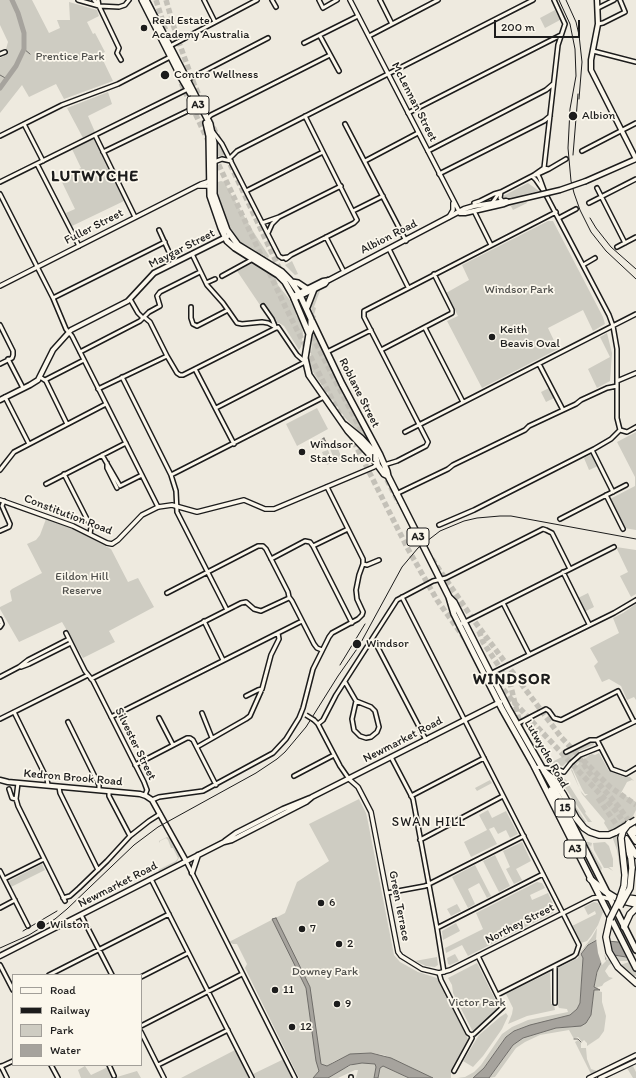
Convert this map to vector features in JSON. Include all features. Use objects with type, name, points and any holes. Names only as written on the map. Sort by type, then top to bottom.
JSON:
[{"type":"highway","name":"A3","points":[[142,0],[208,118],[212,130],[214,162],[211,184]]},
{"type":"highway","name":"A3","points":[[146,0],[170,46],[188,89],[205,120],[209,132],[209,167],[212,203],[228,237],[234,248],[281,278],[294,297],[309,334]]},
{"type":"highway","name":"A3","points":[[228,237],[238,245],[278,269],[292,282],[300,294],[307,307],[312,328],[309,334],[305,362]]},
{"type":"highway","points":[[292,282],[298,283],[307,289]]},
{"type":"highway","points":[[307,307],[314,289]]},
{"type":"highway","name":"Roblane Street","points":[[311,319],[387,470],[388,476]]},
{"type":"highway","name":"Lutwyche Road","points":[[305,362],[309,375],[348,431],[378,464],[384,474],[388,476],[449,597],[452,610],[462,624],[490,674],[501,701],[517,724],[560,799],[636,950]]},
{"type":"highway","name":"Lutwyche Road","points":[[344,424],[352,429],[381,459]]},
{"type":"highway","name":"Lutwyche Road","points":[[462,624],[636,968]]},
{"type":"highway","points":[[543,770],[552,778],[581,825],[590,832],[605,835],[632,828]]},
{"type":"highway","points":[[551,790],[576,839],[583,846]]},
{"type":"highway","points":[[636,820],[632,828],[636,841]]},
{"type":"highway","points":[[632,828],[623,831],[621,838],[625,875],[624,886],[620,901],[610,919],[606,933],[608,948],[613,960],[636,983]]},
{"type":"highway","points":[[610,919],[622,903],[630,888],[633,857],[626,841]]},
{"type":"highway","points":[[590,879],[606,892],[625,902],[636,904]]},
{"type":"highway","points":[[616,897],[636,899]]},
{"type":"highway","points":[[624,926],[629,915],[636,908]]},
{"type":"main road","points":[[460,213],[464,214],[560,190],[586,181],[636,159],[592,73],[591,64],[598,24],[597,0]]},
{"type":"main road","points":[[460,213],[469,208],[509,202]]},
{"type":"main road","name":"Albion Road","points":[[300,294],[307,289],[328,280],[460,213]]},
{"type":"main road","name":"Maygar Street","points":[[40,377],[53,350],[71,331],[130,299],[152,274],[228,237]]},
{"type":"main road","name":"Albion Road","points":[[294,297],[325,284],[328,280]]},
{"type":"main road","points":[[0,400],[35,382],[40,377]]},
{"type":"main road","name":"Newmarket Road","points":[[0,956],[186,861],[306,802],[349,778],[501,701]]},
{"type":"main road","name":"Kedron Brook Road","points":[[0,780],[145,795]]},
{"type":"main road","name":"Silvester Street","points":[[145,795],[152,800],[186,861]]},
{"type":"main road","points":[[192,874],[198,856]]},
{"type":"street","points":[[78,0],[99,6],[123,6],[129,0]]},
{"type":"street","points":[[94,0],[99,6],[120,48],[117,53],[121,60]]},
{"type":"street","points":[[98,0],[99,6]]},
{"type":"street","points":[[204,0],[215,22]]},
{"type":"street","points":[[170,46],[257,0]]},
{"type":"street","points":[[272,0],[276,7]]},
{"type":"street","points":[[319,0],[323,8],[337,0]]},
{"type":"street","name":"McLennan Street","points":[[350,0],[460,213]]},
{"type":"street","points":[[380,0],[392,24]]},
{"type":"street","points":[[369,36],[429,2],[438,0]]},
{"type":"street","points":[[230,160],[236,152],[533,0]]},
{"type":"street","points":[[534,176],[544,168],[558,42],[564,28],[564,21],[554,0]]},
{"type":"street","points":[[598,8],[614,0]]},
{"type":"street","points":[[598,24],[602,24],[625,12],[620,0]]},
{"type":"street","points":[[304,44],[358,16]]},
{"type":"street","points":[[408,113],[562,35]]},
{"type":"street","points":[[320,36],[339,71]]},
{"type":"street","points":[[187,80],[268,38]]},
{"type":"street","points":[[553,39],[558,42]]},
{"type":"street","points":[[593,50],[636,62]]},
{"type":"street","points":[[0,54],[5,52]]},
{"type":"street","points":[[208,118],[212,114],[330,55]]},
{"type":"street","points":[[0,136],[62,105],[118,84],[173,56]]},
{"type":"street","points":[[428,151],[546,90],[553,84]]},
{"type":"street","points":[[0,182],[188,89]]},
{"type":"street","points":[[546,90],[552,94]]},
{"type":"street","points":[[103,152],[198,106]]},
{"type":"street","points":[[286,259],[357,221],[357,218],[305,116]]},
{"type":"street","points":[[440,174],[544,121],[550,116]]},
{"type":"street","points":[[544,121],[550,122]]},
{"type":"street","points":[[582,150],[636,123]]},
{"type":"street","points":[[24,124],[43,161]]},
{"type":"street","points":[[345,124],[406,240]]},
{"type":"street","points":[[212,130],[226,152],[279,256],[283,258],[290,256]]},
{"type":"street","points":[[364,161],[418,133]]},
{"type":"street","points":[[95,135],[135,217]]},
{"type":"street","points":[[226,152],[236,152]]},
{"type":"street","points":[[246,191],[323,152]]},
{"type":"street","points":[[209,167],[214,162],[222,159],[230,160]]},
{"type":"street","points":[[474,202],[501,192],[549,169],[566,159]]},
{"type":"street","points":[[37,164],[79,246]]},
{"type":"street","points":[[544,168],[549,169]]},
{"type":"street","points":[[534,176],[556,212],[609,315],[613,326],[617,349],[617,418],[620,430]]},
{"type":"street","points":[[534,176],[540,179],[545,193]]},
{"type":"street","points":[[590,203],[636,179]]},
{"type":"street","name":"Fuller Street","points":[[0,286],[198,186],[211,184]]},
{"type":"street","points":[[262,223],[279,217],[341,186]]},
{"type":"street","points":[[596,188],[625,243]]},
{"type":"street","points":[[501,192],[500,198],[503,202]]},
{"type":"street","points":[[491,204],[501,192]]},
{"type":"street","points":[[0,194],[2,202],[53,298],[66,327],[71,331],[73,340],[158,507]]},
{"type":"street","points":[[353,210],[382,196]]},
{"type":"street","points":[[449,218],[453,210],[453,200]]},
{"type":"street","points":[[559,218],[576,209]]},
{"type":"street","points":[[474,211],[491,245]]},
{"type":"street","points":[[384,465],[393,463],[427,444],[427,440],[363,314],[367,308],[556,212]]},
{"type":"street","points":[[268,233],[272,224],[279,217]]},
{"type":"street","points":[[159,230],[174,263]]},
{"type":"street","points":[[326,237],[344,272]]},
{"type":"street","points":[[617,247],[636,237]]},
{"type":"street","points":[[53,298],[164,242]]},
{"type":"street","points":[[389,249],[408,287]]},
{"type":"street","points":[[192,254],[206,283],[235,321],[239,324],[260,322],[268,323],[280,328],[297,355],[305,362],[216,408]]},
{"type":"street","points":[[583,265],[595,258]]},
{"type":"street","points":[[222,276],[253,259]]},
{"type":"street","points":[[80,352],[138,323],[149,312],[160,306],[157,296],[160,292],[200,272]]},
{"type":"street","points":[[381,350],[452,313],[452,310],[434,274]]},
{"type":"street","points":[[206,283],[215,279]]},
{"type":"street","points":[[130,299],[138,314],[149,321],[167,356],[179,375],[182,375],[276,327]]},
{"type":"street","points":[[263,306],[276,327]]},
{"type":"street","points":[[191,307],[191,318],[194,325],[198,326],[228,310]]},
{"type":"street","points":[[405,432],[636,314]]},
{"type":"street","points":[[0,325],[13,351],[12,358],[0,364]]},
{"type":"street","points":[[424,328],[463,402]]},
{"type":"street","points":[[327,352],[371,330]]},
{"type":"street","points":[[65,336],[73,340]]},
{"type":"street","points":[[98,389],[167,356]]},
{"type":"street","points":[[8,359],[23,388]]},
{"type":"street","points":[[45,380],[84,360]]},
{"type":"street","points":[[539,364],[562,410]]},
{"type":"street","points":[[196,368],[234,444]]},
{"type":"street","points":[[617,381],[636,373]]},
{"type":"street","points":[[40,377],[45,380],[68,424]]},
{"type":"street","points":[[122,377],[171,476],[176,491],[177,512],[227,610]]},
{"type":"street","points":[[396,494],[525,430],[529,426],[607,388],[617,386]]},
{"type":"street","points":[[5,397],[29,444]]},
{"type":"street","points":[[171,476],[324,397]]},
{"type":"street","points":[[0,470],[12,453],[106,404]]},
{"type":"street","points":[[620,430],[627,432],[636,428]]},
{"type":"street","points":[[439,525],[474,510],[592,450],[611,439],[620,430]]},
{"type":"street","points":[[46,484],[126,443]]},
{"type":"street","points":[[592,450],[614,492]]},
{"type":"street","points":[[376,453],[378,464]]},
{"type":"street","points":[[102,455],[107,463],[107,468],[119,488],[142,475]]},
{"type":"street","points":[[387,470],[393,463]]},
{"type":"street","name":"Constitution Road","points":[[2,500],[73,526],[107,543],[114,543],[142,515],[158,507],[169,505],[197,512],[244,500],[272,509],[327,487],[378,464]]},
{"type":"street","points":[[64,474],[91,527],[90,534]]},
{"type":"street","points":[[560,519],[626,485]]},
{"type":"street","points":[[152,800],[161,797],[201,792],[273,753],[286,739],[301,712],[313,669],[327,640],[332,633],[352,623],[362,615],[363,611],[357,599],[356,590],[363,564],[363,558],[327,487]]},
{"type":"street","points":[[606,496],[623,529]]},
{"type":"street","points":[[0,531],[10,524],[2,500]]},
{"type":"street","points":[[313,546],[348,529]]},
{"type":"street","points":[[318,724],[396,601],[433,581],[446,578],[543,529],[552,534],[570,568]]},
{"type":"street","points":[[271,558],[305,542],[310,542],[352,623]]},
{"type":"street","points":[[167,593],[258,546],[263,546],[271,558],[288,592],[289,598],[315,646],[322,650]]},
{"type":"street","points":[[462,624],[614,547]]},
{"type":"street","points":[[363,564],[367,565],[379,560]]},
{"type":"street","points":[[563,572],[589,624]]},
{"type":"street","points":[[91,679],[204,621],[245,602],[256,610],[263,611],[289,598]]},
{"type":"street","points":[[402,598],[579,945],[574,956],[497,995]]},
{"type":"street","points":[[490,674],[614,613],[636,600]]},
{"type":"street","points":[[503,603],[529,654]]},
{"type":"street","points":[[0,619],[2,622],[0,627]]},
{"type":"street","points":[[204,621],[223,660]]},
{"type":"street","points":[[111,717],[302,621]]},
{"type":"street","name":"Silvester Street","points":[[66,633],[135,765],[146,788],[145,795]]},
{"type":"street","points":[[196,748],[250,716],[262,689],[272,655],[279,639],[278,633]]},
{"type":"street","points":[[0,677],[19,667],[28,660],[69,639]]},
{"type":"street","points":[[372,640],[376,644],[426,740]]},
{"type":"street","points":[[19,667],[29,664],[71,643]]},
{"type":"street","points":[[0,719],[88,675]]},
{"type":"street","points":[[345,682],[356,701],[371,707],[375,712],[379,727],[377,732],[371,737],[366,738],[360,736],[354,730],[352,719],[356,701]]},
{"type":"street","points":[[246,696],[262,689]]},
{"type":"street","points":[[517,724],[546,709],[554,718],[561,720],[618,691],[635,721],[597,740],[589,740],[566,752]]},
{"type":"street","points":[[14,712],[47,779],[48,786]]},
{"type":"street","points":[[301,712],[318,724],[334,755],[349,778]]},
{"type":"street","points":[[202,713],[212,738]]},
{"type":"street","points":[[159,718],[173,745]]},
{"type":"street","points":[[68,722],[99,785],[99,790]]},
{"type":"street","points":[[135,765],[187,738],[190,738],[193,740],[216,785]]},
{"type":"street","points":[[597,740],[612,769],[626,774],[636,768]]},
{"type":"street","points":[[534,768],[543,770],[557,769],[564,772],[580,755],[600,747]]},
{"type":"street","points":[[294,776],[334,755]]},
{"type":"street","points":[[391,757],[411,796],[437,928],[442,973],[441,980],[472,1038],[454,1071]]},
{"type":"street","points":[[411,796],[484,758]]},
{"type":"street","name":"Green Terrace","points":[[349,778],[358,787],[371,812],[398,952],[401,956],[422,969],[442,973]]},
{"type":"street","points":[[18,783],[16,800],[18,808],[64,900],[98,870],[130,836],[160,814]]},
{"type":"street","points":[[59,787],[60,793],[98,870]]},
{"type":"street","points":[[9,789],[12,797],[16,800]]},
{"type":"street","points":[[109,791],[109,795],[130,836]]},
{"type":"street","points":[[420,840],[503,796]]},
{"type":"street","points":[[387,893],[425,886],[524,836]]},
{"type":"street","points":[[4,879],[44,859]]},
{"type":"street","points":[[186,861],[295,1078]]},
{"type":"street","points":[[0,871],[28,926]]},
{"type":"street","points":[[437,928],[543,874]]},
{"type":"street","points":[[151,879],[252,1078]]},
{"type":"street","points":[[600,897],[610,899]]},
{"type":"street","name":"Northey Street","points":[[442,973],[593,898],[600,897]]},
{"type":"street","points":[[0,908],[15,900]]},
{"type":"street","points":[[51,974],[169,914]]},
{"type":"street","points":[[81,915],[111,974]]},
{"type":"street","points":[[142,976],[188,953]]},
{"type":"street","points":[[471,1035],[474,1034],[503,1006],[478,956]]},
{"type":"street","points":[[0,965],[12,988]]},
{"type":"street","points":[[555,966],[555,1003]]},
{"type":"street","points":[[142,1025],[242,974]]},
{"type":"street","points":[[158,1065],[228,1030]]},
{"type":"street","points":[[142,1034],[164,1078]]},
{"type":"street","points":[[589,1078],[636,1055]]},
{"type":"street","points":[[600,1078],[636,1060]]},
{"type":"street","points":[[7,1078],[1,1067],[12,1062]]},
{"type":"street","points":[[52,1066],[58,1078]]},
{"type":"street","points":[[109,1066],[114,1076]]},
{"type":"green space","name":"Prentice Park","points":[[0,0],[32,0],[49,33],[60,28],[57,20],[70,20],[69,2],[97,10],[99,16],[87,22],[93,34],[95,33],[105,52],[100,54],[113,81],[64,99],[56,84],[29,97],[22,85],[0,113],[0,58],[4,56],[8,42],[0,25]]},
{"type":"green space","points":[[555,10],[560,20],[545,28],[540,18]]},
{"type":"green space","points":[[108,92],[112,104],[88,116],[95,132],[83,138],[67,108]]},
{"type":"green space","points":[[93,138],[124,201],[72,226],[66,213],[75,209],[60,178],[81,168],[72,149]]},
{"type":"green space","points":[[218,142],[225,154],[222,156],[217,156],[216,143]]},
{"type":"green space","points":[[218,182],[224,182],[269,256],[268,258],[237,240],[228,227],[219,202],[216,188]]},
{"type":"green space","points":[[528,183],[539,191],[523,195],[527,203],[513,210],[507,199],[503,196]]},
{"type":"green space","name":"Windsor Park","points":[[548,221],[553,221],[603,317],[605,324],[593,331],[583,310],[548,328],[558,349],[482,388],[447,321],[458,316],[446,293],[469,280],[462,265]]},
{"type":"green space","points":[[292,261],[298,274],[295,275],[285,265]]},
{"type":"green space","points":[[252,263],[275,277],[278,285],[290,300],[296,315],[301,322],[303,333],[301,347],[299,350],[284,326],[276,323],[263,304],[260,305],[237,271]]},
{"type":"green space","points":[[320,291],[314,307],[316,308],[314,315],[316,316],[315,320],[310,304],[314,294]]},
{"type":"green space","points":[[607,333],[612,353],[610,381],[597,388],[588,369],[610,357],[600,337]]},
{"type":"green space","points":[[313,336],[317,337],[372,443],[371,444],[346,419],[314,374],[310,361]]},
{"type":"green space","points":[[549,388],[554,398],[546,402],[541,392]]},
{"type":"green space","points":[[317,408],[328,429],[297,446],[286,424]]},
{"type":"green space","points":[[636,432],[636,530],[624,528],[610,499],[635,486],[635,477],[617,442]]},
{"type":"green space","points":[[337,446],[342,459],[335,461],[330,449]]},
{"type":"green space","points":[[328,450],[333,462],[327,465],[322,452]]},
{"type":"green space","points":[[592,454],[598,466],[589,470],[584,458]]},
{"type":"green space","name":"Eildon Hill Reserve","points":[[46,519],[74,529],[111,549],[128,582],[138,578],[154,607],[109,631],[115,642],[83,658],[62,622],[19,642],[0,609],[0,607],[12,601],[10,591],[12,589],[42,573],[27,544],[36,540],[40,535]]},
{"type":"green space","points":[[616,547],[636,550],[636,594],[631,597],[620,576],[628,572]]},
{"type":"green space","points":[[588,593],[594,607],[584,612],[578,598]]},
{"type":"green space","points":[[636,604],[636,700],[634,697],[627,700],[621,686],[609,679],[602,682],[594,666],[598,662],[590,648],[619,633],[613,618]]},
{"type":"green space","points":[[593,741],[593,745],[577,752],[563,766],[549,764],[548,762],[550,763]]},
{"type":"green space","points":[[599,753],[609,771],[624,777],[630,777],[634,781],[632,780],[627,782],[621,793],[636,802],[636,810],[631,820],[615,830],[609,831],[604,823],[605,821],[582,794],[580,790],[585,796],[588,794],[585,794],[573,770],[580,762],[590,755],[582,759],[572,769],[579,788],[571,770],[582,758],[592,754],[595,755]]},
{"type":"green space","points":[[556,774],[560,775],[566,780],[586,812],[585,813],[592,822],[588,822]]},
{"type":"green space","points":[[490,780],[492,783],[477,791],[475,788]]},
{"type":"green space","points":[[560,783],[586,822],[583,823],[580,820]]},
{"type":"green space","name":"Downey Park","points":[[359,799],[366,813],[394,955],[400,962],[418,972],[437,978],[468,1039],[451,1073],[451,1078],[433,1078],[384,1055],[362,1053],[346,1056],[333,1062],[313,1078],[299,1078],[245,968],[247,964],[237,944],[229,942],[285,913],[297,882],[329,861],[309,824]]},
{"type":"green space","points":[[488,810],[492,818],[506,811],[518,834],[510,838],[506,830],[498,834],[494,827],[489,829],[497,844],[471,857],[464,842],[487,830],[479,815]]},
{"type":"green space","points":[[617,834],[619,837],[622,868],[620,868],[617,850],[612,836]]},
{"type":"green space","points":[[167,837],[170,838],[180,856],[176,863],[161,872],[158,870],[176,861],[178,858],[166,838],[160,841],[160,843],[159,841]]},
{"type":"green space","points":[[585,841],[592,843],[591,847],[590,845],[589,846],[602,868],[601,871]]},
{"type":"green space","points":[[522,842],[531,861],[516,869],[522,880],[514,884],[506,869],[510,867],[503,851]]},
{"type":"green space","points":[[605,842],[609,846],[613,859],[613,867],[609,867],[613,871],[608,868],[604,868],[594,850],[593,843]]},
{"type":"green space","points":[[495,855],[510,886],[499,892],[483,861]]},
{"type":"green space","points":[[42,864],[45,870],[11,887],[9,881]]},
{"type":"green space","points":[[475,865],[491,896],[487,898],[479,883],[468,889],[475,904],[468,908],[452,877]]},
{"type":"green space","points":[[537,882],[542,883],[545,888],[530,895],[532,900],[548,893],[555,908],[553,913],[468,956],[462,945],[446,953],[445,948],[483,929],[476,913]]},
{"type":"green space","points":[[594,902],[598,903],[603,912],[598,925],[591,936],[587,941],[581,943],[572,926],[596,914],[595,911],[588,915],[584,907]]},
{"type":"green space","points":[[457,904],[461,911],[451,916],[447,909]]},
{"type":"green space","points":[[456,923],[460,931],[443,940],[442,931]]},
{"type":"green space","points":[[597,928],[596,940],[587,945],[580,954],[583,958],[580,1003],[577,1009],[570,1015],[514,1031],[506,1037],[484,1068],[477,1075],[473,1078],[457,1078],[465,1077],[474,1072],[481,1065],[502,1034],[512,1027],[528,1020],[568,1012],[567,1009],[559,1008],[558,1006],[558,968],[578,958],[579,954]]},
{"type":"green space","points":[[455,954],[459,961],[450,965],[448,964],[447,958]]},
{"type":"green space","points":[[614,955],[626,957],[628,961],[617,961],[609,965],[605,971],[609,977],[613,978],[604,983],[602,986],[597,988],[594,987],[599,966],[605,960]]},
{"type":"green space","points":[[437,957],[438,965],[435,967],[426,966],[415,961]]},
{"type":"green space","points":[[629,962],[636,973],[636,976],[632,976],[620,965]]},
{"type":"green space","name":"Victor Park","points":[[477,963],[499,1007],[499,1010],[473,1031],[453,993],[452,985],[448,978]]},
{"type":"green space","points":[[550,972],[551,1004],[554,1004],[555,1010],[527,1016],[508,1024],[513,1008],[506,994]]},
{"type":"green space","points":[[594,990],[602,992],[602,1002],[606,1016],[604,1031],[599,1038],[587,1046],[587,1043],[584,1040],[582,1042],[578,1037],[574,1039],[569,1030],[540,1035],[516,1048],[495,1077],[489,1078],[513,1045],[519,1040],[527,1036],[556,1028],[578,1026],[586,1023],[591,1015]]},
{"type":"green space","points":[[506,1013],[508,1016],[502,1029],[483,1056],[473,1067],[463,1061],[479,1035]]},
{"type":"green space","points":[[578,1040],[581,1042],[581,1048],[586,1048],[587,1059],[591,1069],[597,1071],[591,1074],[575,1042]]},
{"type":"green space","points":[[235,1050],[249,1078],[181,1078]]},
{"type":"green space","points":[[284,1059],[292,1075],[291,1078],[255,1078],[253,1074]]},
{"type":"green space","points":[[357,1063],[381,1065],[409,1078],[356,1078],[358,1070],[355,1070],[338,1078],[328,1078],[338,1071]]},
{"type":"green space","points":[[85,1066],[91,1075],[108,1067],[111,1078],[81,1078],[78,1070]]},
{"type":"green space","points":[[633,1066],[636,1072],[636,1078],[633,1078],[627,1068]]},
{"type":"green space","points":[[137,1071],[141,1078],[116,1078],[117,1077]]},
{"type":"water","points":[[324,438],[326,442],[315,449],[312,445]]},
{"type":"water","points":[[276,918],[310,987],[321,1064],[327,1066],[350,1054],[371,1053],[391,1058],[433,1078],[409,1078],[383,1066],[380,1068],[378,1078],[374,1078],[376,1067],[375,1064],[362,1063],[350,1065],[328,1078],[313,1078],[319,1071],[316,1061],[306,988],[272,919]]},
{"type":"water","points":[[597,940],[618,942],[636,948],[626,957],[614,955],[601,963],[597,972],[594,987],[600,990],[594,990],[591,1015],[586,1023],[581,1026],[556,1028],[523,1038],[513,1045],[489,1078],[473,1078],[484,1068],[506,1037],[514,1031],[530,1025],[570,1015],[577,1009],[580,1003],[583,958],[581,954],[588,945]]},
{"type":"pier","points":[[596,938],[610,939],[615,957],[610,959],[607,955],[609,959],[607,960],[604,954],[606,961],[602,965],[598,953]]},
{"type":"pier","points":[[618,941],[636,946],[636,961],[627,959]]},
{"type":"waterway","points":[[0,88],[16,66],[24,49],[24,33],[12,0]]},
{"type":"waterway","points":[[24,49],[30,54]]},
{"type":"waterway","points":[[0,75],[7,79]]},
{"type":"waterway","points":[[574,1039],[578,1039],[581,1042]]},
{"type":"tunnel","points":[[156,0],[169,41]]},
{"type":"tunnel","points":[[166,0],[176,34],[194,84],[219,140]]},
{"type":"tunnel","points":[[179,75],[182,85],[209,143]]},
{"type":"tunnel","points":[[223,149],[281,272]]},
{"type":"tunnel","points":[[215,157],[285,306],[344,423]]},
{"type":"tunnel","points":[[308,328],[378,463]]},
{"type":"tunnel","points":[[350,434],[408,549],[437,600],[465,639]]},
{"type":"tunnel","points":[[383,472],[399,503]]},
{"type":"tunnel","points":[[432,559],[475,622],[561,737],[577,754],[588,771],[632,825]]},
{"type":"tunnel","points":[[479,631],[483,642],[510,683],[521,728]]},
{"type":"tunnel","points":[[493,676],[511,699],[616,811],[629,830]]},
{"type":"tunnel","points":[[583,760],[610,787],[636,805]]},
{"type":"tunnel","points":[[538,765],[551,790]]},
{"type":"tunnel","points":[[598,798],[623,834]]},
{"type":"railway","points":[[559,0],[570,24],[575,49],[576,76],[570,109],[568,148],[571,181],[574,193],[580,210],[591,232],[606,251],[636,279]]},
{"type":"railway","points":[[566,0],[576,22],[579,35],[582,62],[579,99]]},
{"type":"railway","points":[[573,155],[578,94]]},
{"type":"railway","points":[[590,218],[611,247],[636,269]]},
{"type":"railway","points":[[0,948],[29,935],[55,919],[134,845],[158,827],[256,773],[285,752],[306,727],[359,646],[402,567],[418,548],[440,531],[464,521],[477,518],[511,516],[636,539]]},
{"type":"railway","points":[[340,665],[365,624]]},
{"type":"railway","points":[[23,931],[57,911]]},
{"type":"place","name":"Real Estate Academy Australia","points":[[144,28]]},
{"type":"place","name":"Contro Wellness","points":[[165,75]]},
{"type":"place","name":"Albion","points":[[573,116]]},
{"type":"place","name":"Keith Beavis Oval","points":[[492,337]]},
{"type":"place","name":"Windsor State School","points":[[302,452]]},
{"type":"place","name":"Windsor","points":[[357,644]]},
{"type":"place","name":"6","points":[[321,903]]},
{"type":"place","name":"Wilston","points":[[41,925]]},
{"type":"place","name":"7","points":[[302,929]]},
{"type":"place","name":"2","points":[[339,944]]},
{"type":"place","name":"11","points":[[275,990]]},
{"type":"place","name":"9","points":[[337,1004]]},
{"type":"place","name":"12","points":[[292,1027]]},
{"type":"district","name":"LUTWYCHE","points":[[95,177]]},
{"type":"district","name":"WINDSOR","points":[[512,680]]},
{"type":"district","name":"SWAN HILL","points":[[429,823]]}]
